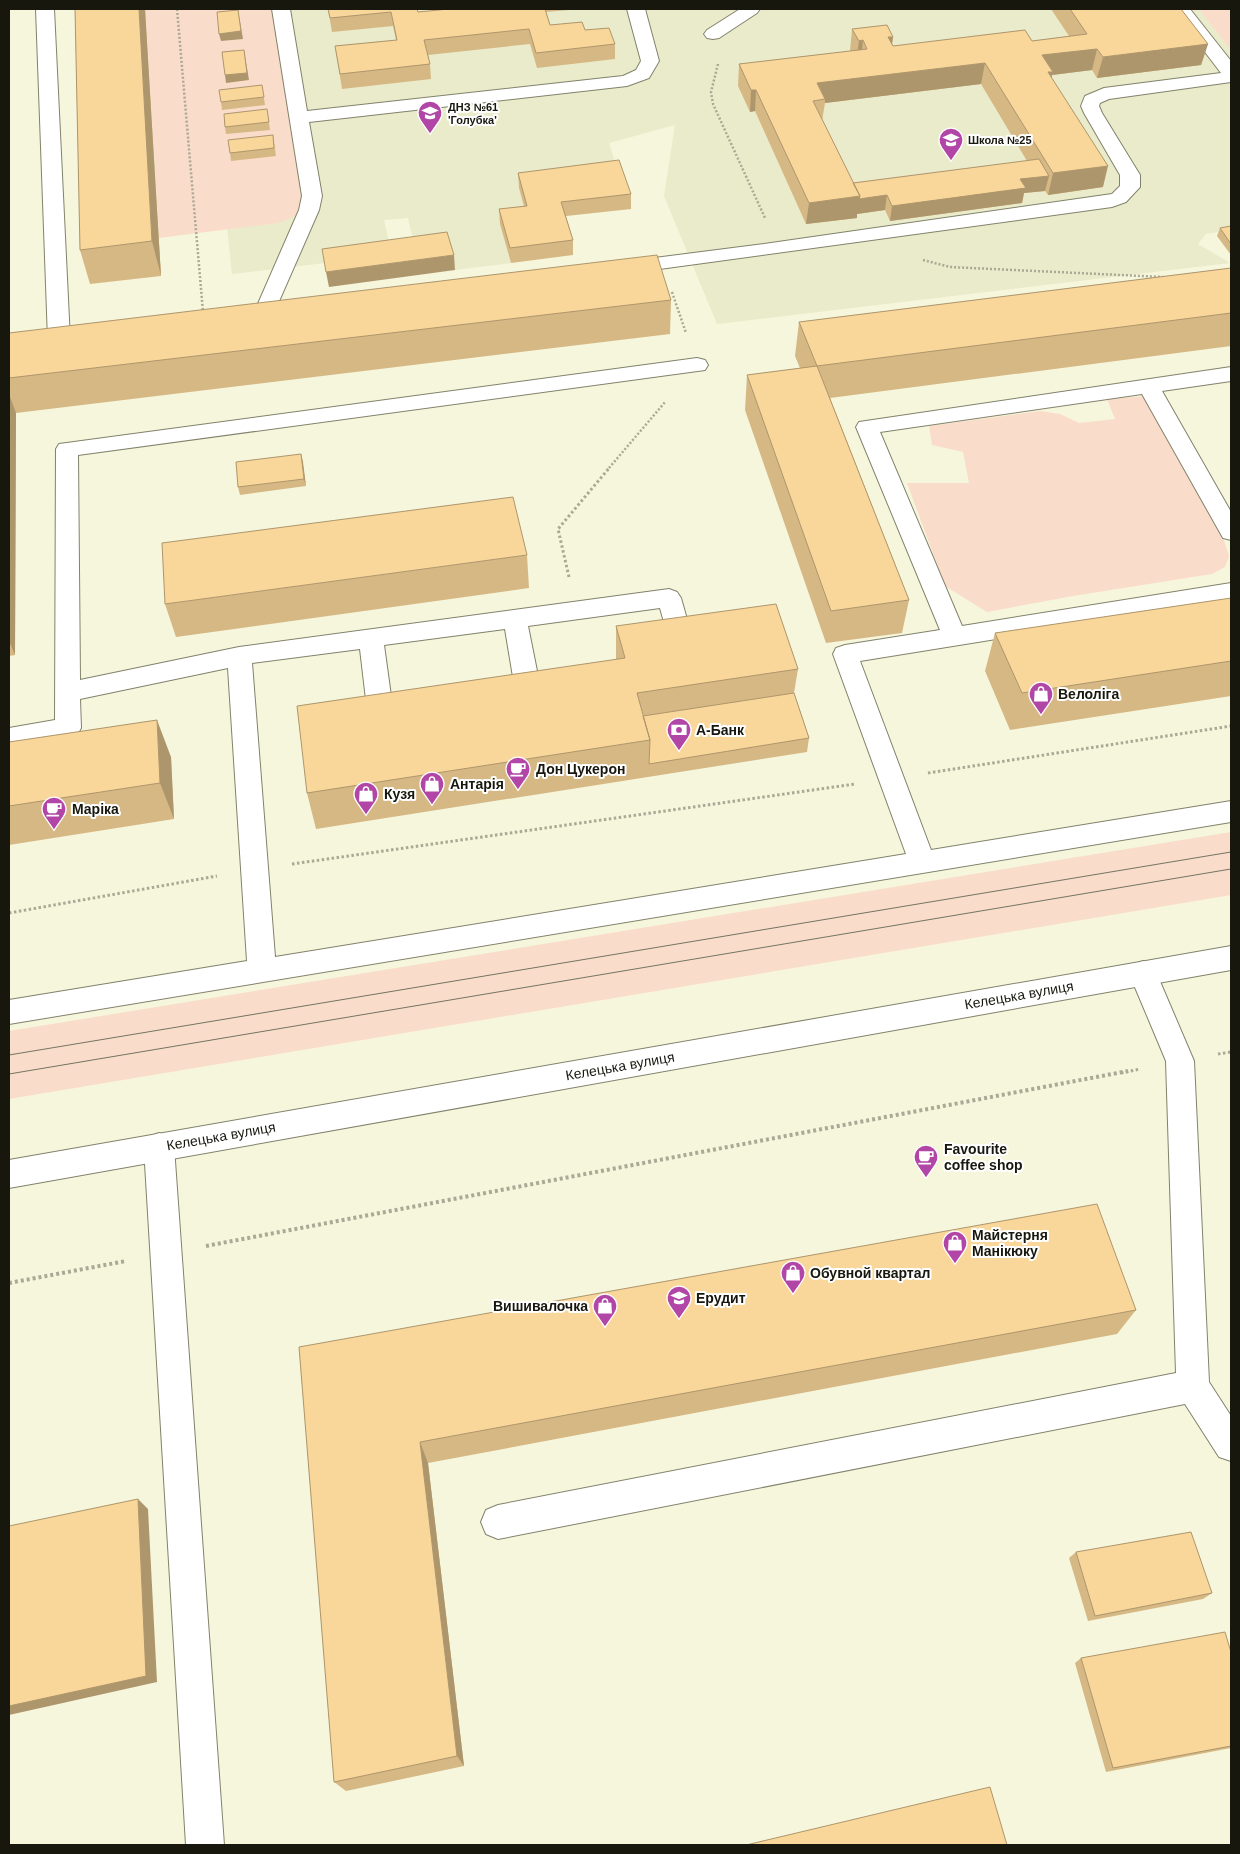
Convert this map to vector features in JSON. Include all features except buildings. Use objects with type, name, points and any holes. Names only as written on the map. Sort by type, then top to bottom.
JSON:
[{"type":"street","points":[[45,9],[60,340]]},
{"type":"street","points":[[204,322],[272,314],[286,268],[312,203],[312,189],[281,9]]},
{"type":"street","points":[[300,117],[627,81],[643,74],[650,62],[636,9]]},
{"type":"street","points":[[714,34],[751,9]]},
{"type":"street","points":[[1181,9],[1231,73]]},
{"type":"street","points":[[603,270],[778,248],[1119,198],[1130,187],[1130,175],[1092,114],[1090,106],[1092,100],[1104,94],[1231,77]]},
{"type":"street","points":[[9,738],[68,728],[67,449],[697,365]]},
{"type":"street","points":[[954,635],[867,427],[1231,374]]},
{"type":"street","points":[[1148,386],[1231,532]]},
{"type":"street","points":[[922,861],[845,654],[1231,592]]},
{"type":"street","points":[[68,692],[239,656],[669,598],[684,651]]},
{"type":"street","points":[[515,619],[530,700]]},
{"type":"street","points":[[370,638],[382,725]]},
{"type":"street","points":[[239,656],[262,970]]},
{"type":"street","points":[[9,1012],[922,861],[1231,812]]},
{"type":"street","name":"Келецька вулиця","points":[[9,1174],[1231,958]]},
{"type":"street","points":[[1142,973],[1180,1061],[1193,1386],[1231,1445]]},
{"type":"street","points":[[159,1147],[205,1845]]},
{"type":"street","points":[[498,1522],[1193,1386]]},
{"type":"path","points":[[177,9],[204,322]]},
{"type":"path","points":[[714,34],[719,58],[718,70],[711,92],[713,104],[778,248]]},
{"type":"path","points":[[921,259],[950,267],[1163,277]]},
{"type":"path","points":[[577,610],[558,529],[697,365],[662,263]]},
{"type":"path","points":[[9,913],[256,869],[892,779],[1231,726]]},
{"type":"path","points":[[9,1283],[1231,1052]]},
{"type":"shaded area","points":[[145,9],[281,9],[312,189],[304,207],[291,218],[278,223],[159,238]]},
{"type":"shaded area","points":[[204,9],[1231,9],[1231,230],[1206,234],[1198,244],[1230,263],[717,324],[664,196],[675,125],[609,143],[619,175],[528,221],[501,225],[511,263],[455,270],[449,247],[416,251],[408,218],[384,220],[392,255],[232,274]]},
{"type":"shaded area","points":[[1199,9],[1231,9],[1231,50]]},
{"type":"shaded area","points":[[1148,396],[1218,522],[1229,556],[1225,567],[1212,574],[987,612],[945,586],[907,483],[969,483],[963,452],[932,445],[929,426],[1040,411],[1060,414],[1079,423],[1115,419],[1107,399]]},
{"type":"shaded area","points":[[1231,832],[1231,895],[9,1099],[9,1031]]},
{"type":"tram line","points":[[9,1055],[1231,852]]},
{"type":"tram line","points":[[9,1074],[1231,869]]},
{"type":"place","name":"ДНЗ №61 'Голубка'","points":[[430,134]]},
{"type":"place","name":"Школа №25","points":[[951,161]]},
{"type":"place","name":"Велоліга","points":[[1041,715]]},
{"type":"place","name":"А-Банк","points":[[679,751]]},
{"type":"place","name":"Дон Цукерон","points":[[518,790]]},
{"type":"place","name":"Антарія","points":[[432,805]]},
{"type":"place","name":"Кузя","points":[[366,815]]},
{"type":"place","name":"Маріка","points":[[54,830]]},
{"type":"place","name":"Favourite coffee shop","points":[[926,1178]]},
{"type":"place","name":"Майстерня Манікюку","points":[[955,1264]]},
{"type":"place","name":"Обувной квартал","points":[[793,1294]]},
{"type":"place","name":"Ерудит","points":[[679,1319]]},
{"type":"place","name":"Вишивалочка","points":[[605,1327]]}]
